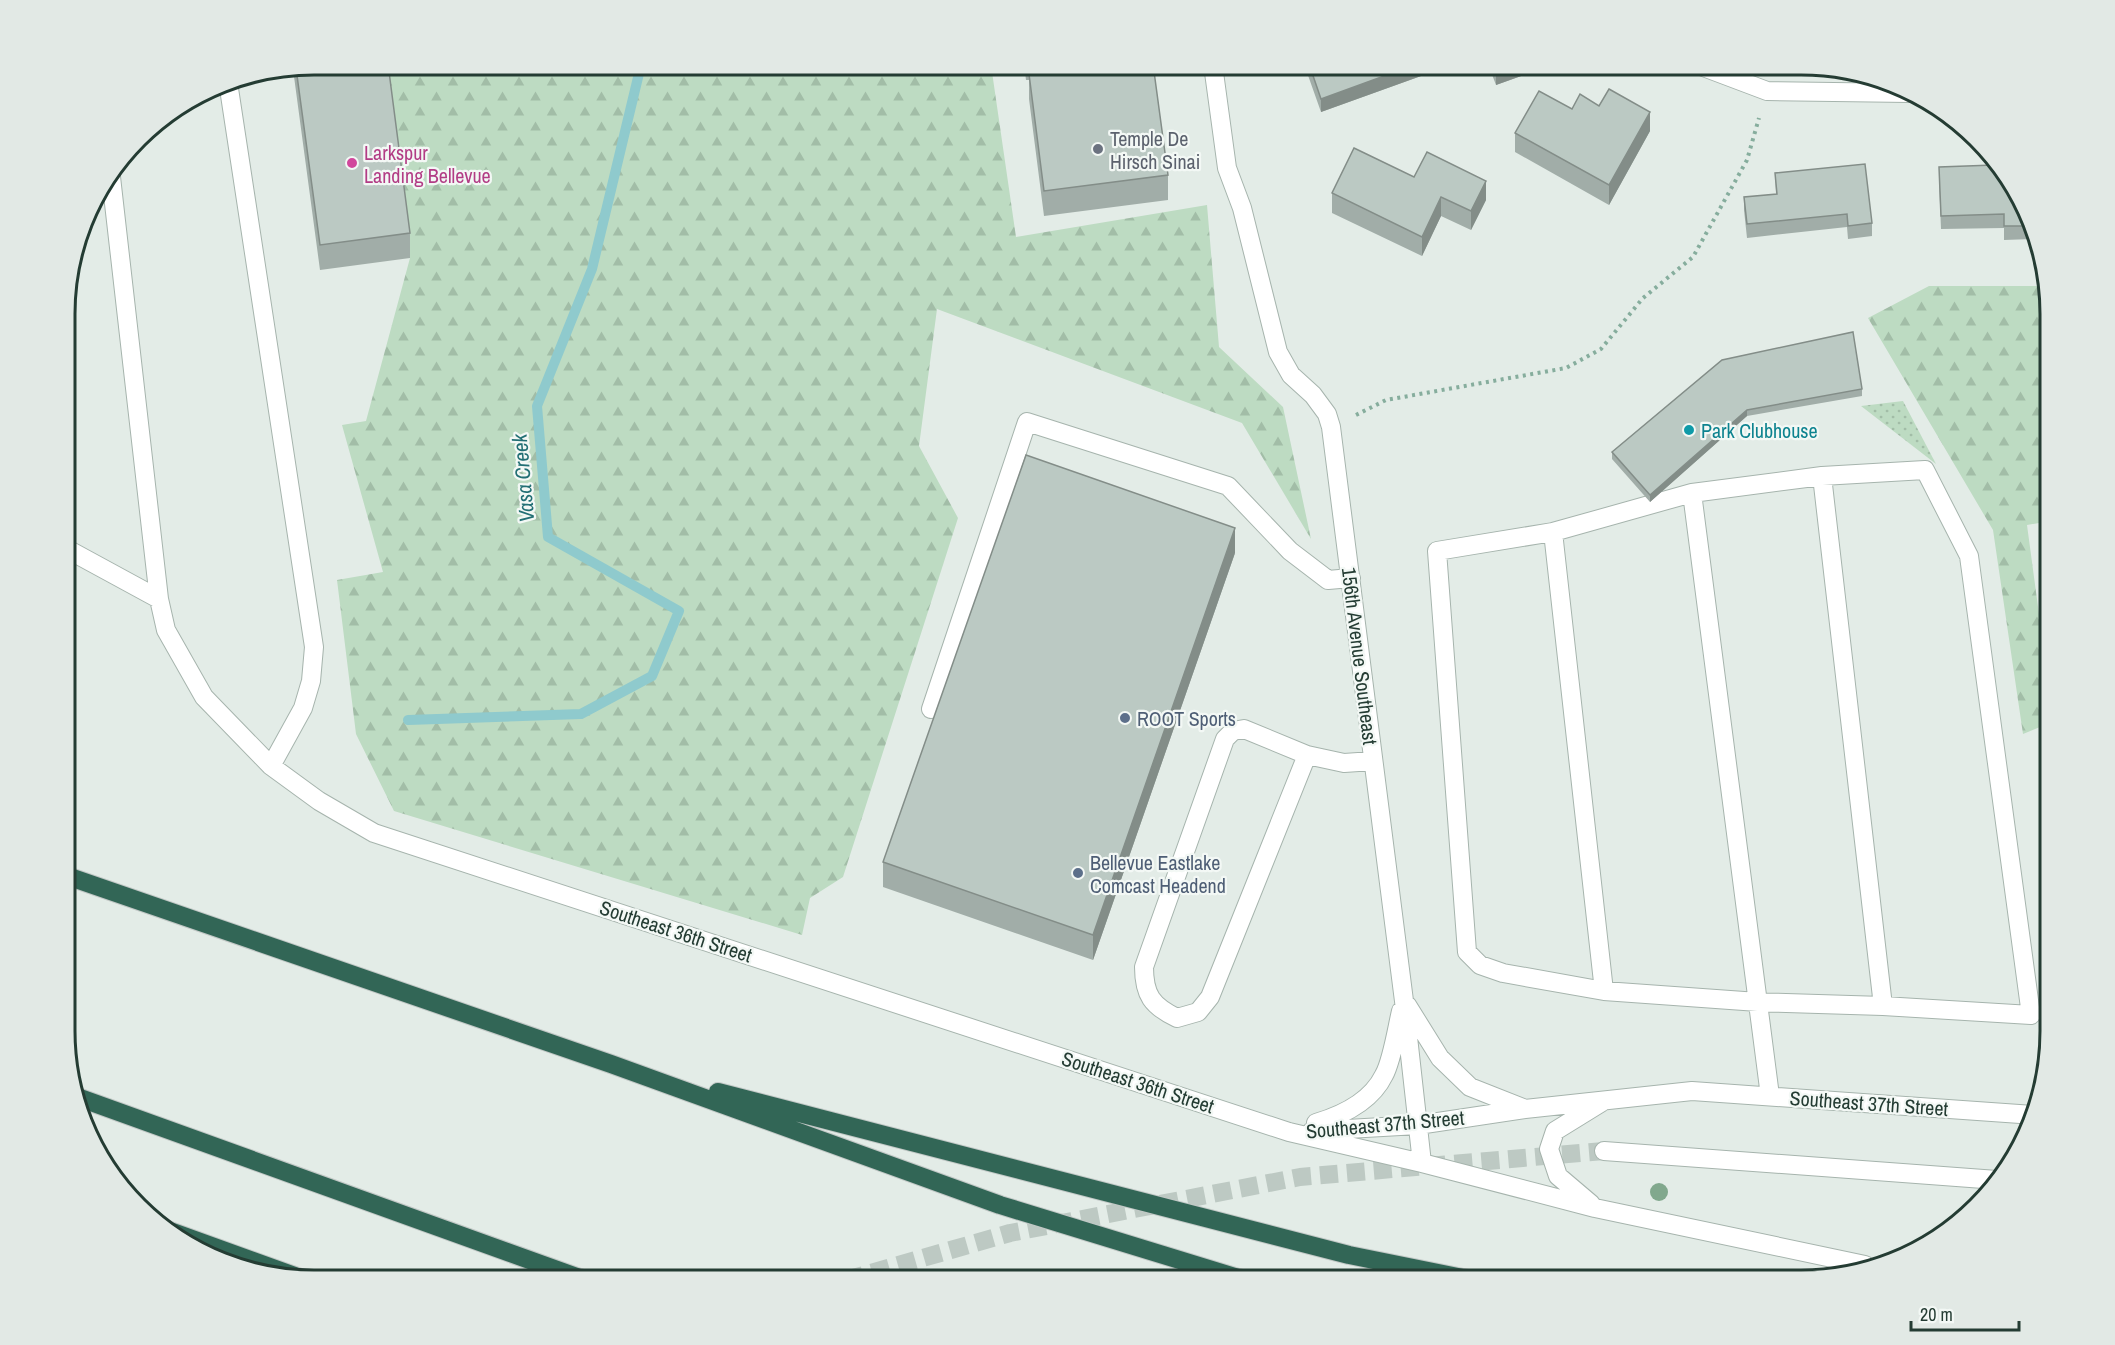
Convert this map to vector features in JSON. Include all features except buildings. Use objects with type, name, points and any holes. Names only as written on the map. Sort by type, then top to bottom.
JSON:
[{"type":"highway","points":[[75,879],[611,1064],[1000,1205],[1212,1270]]},
{"type":"highway","points":[[611,1064],[1349,1255],[1423,1270]]},
{"type":"highway","points":[[85,1100],[557,1270]]},
{"type":"highway","points":[[206,1244],[261,1264]]},
{"type":"street","name":"156th Avenue Southeast","points":[[1214,75],[1227,168],[1242,208],[1278,352],[1291,375],[1312,395],[1327,414],[1331,427],[1404,1001],[1422,1163]]},
{"type":"street","points":[[1726,75],[1767,91],[1891,93]]},
{"type":"street","points":[[229,91],[314,647],[311,681],[303,708],[272,766]]},
{"type":"street","name":"Southeast 36th Street","points":[[112,186],[159,599],[166,630],[204,697],[272,766],[319,801],[374,833],[1289,1132]]},
{"type":"street","points":[[931,709],[1027,422],[1228,486],[1290,551],[1328,580],[1350,578]]},
{"type":"street","points":[[1924,470],[1969,556],[2031,1015],[1883,1006],[1758,1002],[1604,991],[1503,974],[1480,965],[1467,952],[1437,551],[1553,532],[1692,494],[1822,476],[1924,470]]},
{"type":"street","points":[[1822,476],[1883,1006]]},
{"type":"street","points":[[1692,494],[1770,1096]]},
{"type":"street","points":[[1553,532],[1604,991]]},
{"type":"street","points":[[75,553],[159,599]]},
{"type":"street","points":[[1307,755],[1210,997],[1198,1012],[1177,1018],[1162,1011],[1149,997],[1144,981],[1144,967],[1225,739],[1233,731],[1244,729],[1307,755],[1344,763],[1373,760]]},
{"type":"street","points":[[1404,1001],[1440,1058],[1470,1087],[1525,1109]]},
{"type":"street","points":[[1289,1132],[1339,1117],[1367,1098],[1384,1075],[1404,1001]]},
{"type":"street","name":"Southeast 37th Street","points":[[1289,1132],[1418,1125],[1525,1109],[1692,1091],[2025,1114]]},
{"type":"street","points":[[1595,1208],[1558,1176],[1549,1149],[1555,1131],[1606,1099]]},
{"type":"street","name":"Southeast 37th Street","points":[[1289,1132],[1422,1163],[1595,1208],[1857,1263]]},
{"type":"street","points":[[1604,1151],[1988,1179]]},
{"type":"path","points":[[1331,427],[1386,400],[1566,368],[1601,349],[1643,298],[1693,257],[1747,160],[1767,91]]},
{"type":"green space","points":[[385,75],[992,75],[1016,237],[1207,205],[1219,347],[1283,407],[1311,539],[1242,423],[937,309],[919,446],[958,518],[843,877],[810,898],[802,935],[394,811],[356,734],[337,580],[383,572],[342,425],[366,421],[410,258]]},
{"type":"green space","points":[[1929,286],[2038,286],[2040,523],[2027,525],[2040,622],[2040,727],[2023,734],[1993,530],[1868,318]]},
{"type":"green space","points":[[1903,401],[1936,464],[1861,406]]},
{"type":"waterway","name":"Vasa Creek","points":[[408,720],[581,714],[652,676],[679,611],[548,537],[537,406],[592,269],[639,75]]},
{"type":"tunnel","points":[[881,1270],[1010,1233],[1300,1177],[1604,1151]]},
{"type":"place","name":"Temple De Hirsch Sinai","points":[[1098,149]]},
{"type":"place","name":"Larkspur Landing Bellevue","points":[[352,163]]},
{"type":"place","name":"Park Clubhouse","points":[[1689,430]]},
{"type":"place","name":"ROOT Sports","points":[[1125,718]]},
{"type":"place","name":"Bellevue Eastlake Comcast Headend","points":[[1078,873]]}]
